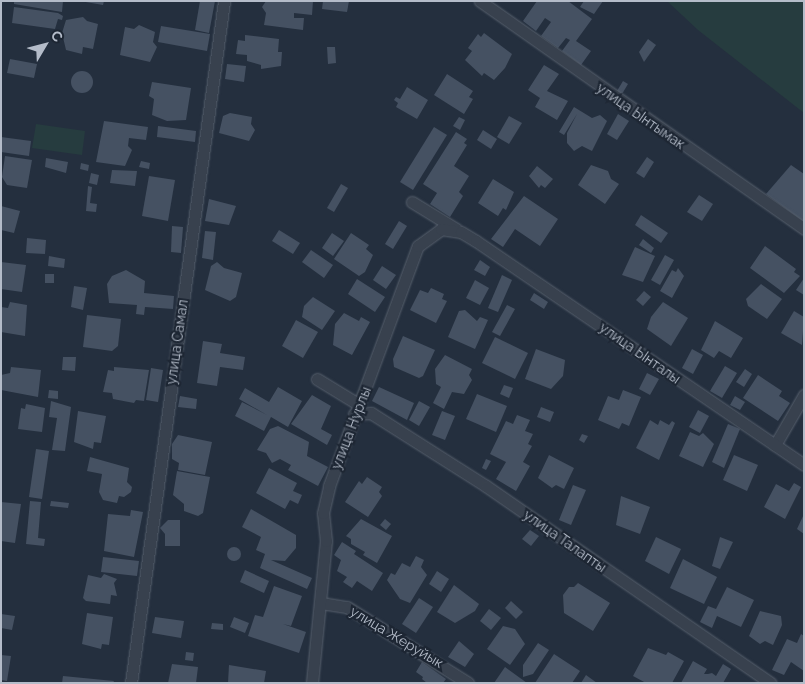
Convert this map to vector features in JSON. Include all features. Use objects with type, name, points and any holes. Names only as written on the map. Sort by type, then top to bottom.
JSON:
[{"type":"street","name":"улица Самал","points":[[131,683],[224,1]]},
{"type":"street","name":"улица Ынтымак","points":[[480,1],[804,229]]},
{"type":"street","points":[[412,202],[462,232]]},
{"type":"street","name":"улица Нурлы","points":[[312,683],[326,541],[323,513],[328,486],[418,246],[442,229],[462,232]]},
{"type":"street","name":"улица Ынталы","points":[[462,232],[804,465]]},
{"type":"street","points":[[317,379],[356,409]]},
{"type":"street","points":[[775,445],[804,395]]},
{"type":"street","name":"улица Талапты","points":[[356,409],[371,413],[478,481],[770,683]]},
{"type":"street","name":"улица Жеруйык","points":[[321,603],[347,607],[468,683]]},
{"type":"green space","points":[[667,1],[804,1],[804,113],[698,30]]},
{"type":"green space","points":[[36,124],[85,131],[82,155],[32,148]]},
{"type":"building","points":[[14,1],[63,1],[62,12],[14,4]]},
{"type":"building","points":[[80,1],[104,1],[103,5]]},
{"type":"building","points":[[200,1],[215,1],[209,33],[195,30]]},
{"type":"building","points":[[266,1],[313,1],[312,15],[294,13],[294,18],[304,18],[303,30],[264,25],[266,13],[262,7]]},
{"type":"building","points":[[323,1],[349,1],[347,12],[322,9]]},
{"type":"building","points":[[537,1],[568,1],[592,19],[576,41],[591,51],[581,65],[562,51],[570,40],[566,38],[558,48],[541,36],[551,22],[545,18],[536,31],[523,21]]},
{"type":"building","points":[[584,1],[603,1],[594,14],[580,7]]},
{"type":"building","points":[[14,7],[58,13],[63,16],[62,20],[58,19],[55,29],[12,23]]},
{"type":"building","points":[[83,17],[87,21],[98,24],[93,49],[83,47],[82,54],[66,50],[62,33],[66,20]]},
{"type":"building","points":[[139,25],[155,32],[153,42],[157,47],[150,62],[120,55],[125,27],[134,29]]},
{"type":"building","points":[[161,26],[210,34],[207,51],[158,42]]},
{"type":"building","points":[[484,33],[512,54],[505,68],[494,80],[484,73],[482,76],[465,60],[472,51],[468,48],[478,34],[481,37]]},
{"type":"building","points":[[245,35],[279,39],[278,52],[282,52],[281,66],[261,69],[261,65],[247,61],[247,55],[236,54],[238,40],[245,41]]},
{"type":"building","points":[[648,39],[656,45],[644,62],[639,52]]},
{"type":"building","points":[[327,47],[335,47],[336,63],[328,64]]},
{"type":"building","points":[[10,59],[37,64],[34,78],[7,73]]},
{"type":"building","points":[[227,64],[246,66],[244,82],[225,79]]},
{"type":"building","points":[[544,65],[559,74],[547,91],[568,101],[557,120],[535,107],[540,98],[528,90]]},
{"type":"building","points":[[82,71],[90,74],[93,82],[90,90],[82,93],[74,90],[71,82],[74,74]]},
{"type":"building","points":[[447,74],[473,91],[469,97],[473,99],[464,114],[434,95]]},
{"type":"building","points":[[623,81],[628,84],[622,94],[617,91]]},
{"type":"building","points":[[152,82],[191,88],[186,120],[167,121],[152,115],[154,99],[149,96]]},
{"type":"building","points":[[407,87],[428,100],[417,119],[396,107],[398,103],[394,100],[396,97],[400,99]]},
{"type":"building","points":[[574,107],[592,118],[600,115],[607,121],[592,151],[582,146],[574,151],[567,143],[567,133],[577,114],[564,135],[559,132]]},
{"type":"building","points":[[230,113],[252,117],[251,124],[255,130],[249,141],[219,133],[223,116]]},
{"type":"building","points":[[618,114],[629,121],[617,140],[607,134]]},
{"type":"building","points":[[509,116],[522,123],[509,144],[497,137]]},
{"type":"building","points":[[459,117],[465,120],[460,130],[453,126]]},
{"type":"building","points":[[104,121],[148,127],[146,140],[129,138],[128,146],[132,150],[125,166],[96,162]]},
{"type":"building","points":[[158,126],[196,131],[195,142],[157,137]]},
{"type":"building","points":[[434,127],[447,135],[413,190],[400,182]]},
{"type":"building","points":[[483,130],[497,139],[491,149],[477,140]]},
{"type":"building","points":[[456,132],[467,139],[464,143],[467,145],[454,166],[469,176],[459,192],[463,196],[450,217],[430,204],[437,193],[423,184]]},
{"type":"building","points":[[1,137],[31,141],[29,156],[1,152]]},
{"type":"building","points":[[5,156],[32,160],[27,188],[7,185],[2,177]]},
{"type":"building","points":[[647,157],[654,162],[644,178],[636,173]]},
{"type":"building","points":[[46,158],[68,162],[66,173],[45,167]]},
{"type":"building","points":[[141,161],[150,163],[149,169],[139,167]]},
{"type":"building","points":[[81,163],[89,165],[88,171],[80,169]]},
{"type":"building","points":[[591,165],[608,171],[611,179],[619,184],[605,204],[578,185]]},
{"type":"building","points":[[791,165],[804,174],[804,222],[766,194]]},
{"type":"building","points":[[537,166],[553,179],[545,188],[541,185],[539,188],[529,176]]},
{"type":"building","points":[[112,170],[137,171],[135,186],[110,183]]},
{"type":"building","points":[[91,173],[99,175],[97,185],[89,183]]},
{"type":"building","points":[[149,176],[175,180],[168,221],[142,216]]},
{"type":"building","points":[[493,179],[514,192],[506,210],[503,208],[498,216],[478,203]]},
{"type":"building","points":[[341,184],[348,188],[334,212],[327,208]]},
{"type":"building","points":[[88,186],[92,187],[90,203],[97,204],[96,212],[86,211]]},
{"type":"building","points":[[699,195],[713,204],[702,221],[687,212]]},
{"type":"building","points":[[524,196],[558,219],[540,246],[515,229],[503,247],[491,239]]},
{"type":"building","points":[[209,199],[236,206],[229,225],[205,221]]},
{"type":"building","points":[[1,206],[20,211],[14,233],[1,230]]},
{"type":"building","points":[[641,215],[668,233],[661,243],[635,225]]},
{"type":"building","points":[[399,221],[407,226],[393,249],[385,244]]},
{"type":"building","points":[[172,226],[183,227],[181,253],[171,252]]},
{"type":"building","points":[[279,230],[300,243],[293,254],[272,241]]},
{"type":"building","points":[[205,231],[216,232],[213,260],[202,258]]},
{"type":"building","points":[[332,233],[344,241],[333,256],[322,248]]},
{"type":"building","points":[[351,233],[369,245],[366,249],[373,255],[365,272],[359,276],[334,259]]},
{"type":"building","points":[[27,238],[46,240],[45,254],[26,253]]},
{"type":"building","points":[[643,239],[654,248],[651,253],[639,245]]},
{"type":"building","points":[[765,246],[796,269],[794,272],[800,276],[784,293],[750,268]]},
{"type":"building","points":[[635,247],[655,256],[643,282],[622,275]]},
{"type":"building","points":[[311,250],[333,265],[324,278],[302,262]]},
{"type":"building","points":[[665,255],[674,260],[660,285],[651,280]]},
{"type":"building","points":[[49,256],[65,259],[64,268],[48,266]]},
{"type":"building","points":[[480,260],[490,267],[485,276],[474,270]]},
{"type":"building","points":[[1,262],[26,265],[22,292],[1,289]]},
{"type":"building","points":[[217,262],[224,268],[242,273],[236,297],[230,301],[205,290],[211,266]]},
{"type":"building","points":[[382,266],[396,275],[386,289],[373,280]]},
{"type":"building","points":[[678,268],[684,276],[672,298],[660,291],[672,270],[676,272]]},
{"type":"building","points":[[126,270],[145,281],[144,293],[174,296],[173,309],[145,307],[144,315],[136,314],[137,305],[109,303],[107,284],[112,276]]},
{"type":"building","points":[[45,274],[54,274],[54,283],[45,283]]},
{"type":"building","points":[[502,275],[512,280],[498,312],[488,308]]},
{"type":"building","points":[[804,278],[804,295],[796,290]]},
{"type":"building","points":[[357,279],[385,297],[375,312],[348,294]]},
{"type":"building","points":[[475,280],[489,288],[480,305],[466,298]]},
{"type":"building","points":[[761,284],[782,299],[767,319],[748,306],[746,299]]},
{"type":"building","points":[[74,286],[87,288],[83,310],[71,307]]},
{"type":"building","points":[[431,288],[444,294],[442,299],[447,301],[436,323],[410,310],[420,290],[428,293]]},
{"type":"building","points":[[644,291],[651,297],[643,306],[636,300]]},
{"type":"building","points":[[534,293],[548,302],[544,309],[530,300]]},
{"type":"building","points":[[313,297],[335,311],[322,330],[302,317],[304,306]]},
{"type":"building","points":[[10,302],[27,305],[25,336],[1,332],[1,307],[8,308]]},
{"type":"building","points":[[663,302],[688,318],[671,346],[647,329],[651,317]]},
{"type":"building","points":[[507,305],[515,309],[500,336],[492,332]]},
{"type":"building","points":[[465,310],[477,321],[480,317],[488,320],[475,349],[448,337],[459,311]]},
{"type":"building","points":[[794,311],[804,317],[802,345],[781,333]]},
{"type":"building","points":[[344,313],[359,321],[361,317],[370,322],[352,355],[333,345],[335,324]]},
{"type":"building","points":[[87,315],[121,319],[118,346],[112,351],[83,347]]},
{"type":"building","points":[[296,320],[318,332],[303,358],[282,346]]},
{"type":"building","points":[[715,321],[743,338],[731,358],[719,351],[714,358],[701,350]]},
{"type":"building","points":[[403,336],[435,350],[423,376],[419,378],[394,367],[393,359]]},
{"type":"building","points":[[495,337],[528,353],[515,379],[482,363]]},
{"type":"building","points":[[203,341],[222,344],[220,353],[245,357],[243,370],[220,367],[217,386],[197,383]]},
{"type":"building","points":[[536,349],[565,360],[563,376],[551,389],[525,379]]},
{"type":"building","points":[[692,349],[703,355],[693,374],[682,368]]},
{"type":"building","points":[[445,355],[472,369],[469,375],[472,380],[464,394],[452,392],[444,409],[433,403],[441,387],[436,384],[435,369]]},
{"type":"building","points":[[63,357],[76,357],[75,371],[62,370]]},
{"type":"building","points":[[725,366],[737,373],[722,398],[710,391]]},
{"type":"building","points":[[11,367],[41,370],[38,397],[1,390],[1,375],[10,373]]},
{"type":"building","points":[[114,367],[149,370],[144,401],[136,400],[134,403],[113,399],[112,393],[103,392],[108,370],[114,371]]},
{"type":"building","points":[[151,368],[163,370],[158,402],[146,400]]},
{"type":"building","points":[[745,369],[752,374],[744,387],[736,382]]},
{"type":"building","points":[[647,373],[659,379],[650,395],[639,389]]},
{"type":"building","points":[[758,375],[782,391],[779,396],[790,403],[778,421],[743,398]]},
{"type":"building","points":[[504,385],[513,388],[509,398],[500,394]]},
{"type":"building","points":[[278,387],[302,401],[288,427],[271,417],[264,431],[235,416],[242,402],[267,415],[239,399],[245,388],[269,402]]},
{"type":"building","points":[[379,387],[414,403],[407,420],[372,401]]},
{"type":"building","points":[[49,390],[58,391],[58,399],[48,398]]},
{"type":"building","points":[[623,390],[641,397],[629,426],[622,423],[619,429],[598,420],[608,396],[619,400]]},
{"type":"building","points":[[477,394],[507,406],[496,432],[466,419]]},
{"type":"building","points":[[312,395],[331,406],[321,429],[332,435],[327,445],[291,424]]},
{"type":"building","points":[[180,396],[197,399],[196,409],[178,407]]},
{"type":"building","points":[[735,396],[745,402],[740,410],[730,405]]},
{"type":"building","points":[[51,401],[71,407],[65,451],[52,450],[57,418],[49,417]]},
{"type":"building","points":[[419,401],[430,407],[419,426],[409,420]]},
{"type":"building","points":[[26,404],[45,408],[42,432],[18,429],[21,408],[25,409]]},
{"type":"building","points":[[541,407],[554,412],[550,422],[537,417]]},
{"type":"building","points":[[698,410],[709,416],[700,433],[689,427]]},
{"type":"building","points":[[78,411],[106,416],[101,443],[94,442],[93,449],[74,442]]},
{"type":"building","points":[[442,411],[455,416],[445,440],[432,435]]},
{"type":"building","points":[[517,415],[530,420],[525,431],[533,434],[528,444],[532,446],[523,462],[530,466],[516,491],[496,479],[506,462],[490,454],[506,421],[513,424]]},
{"type":"building","points":[[650,420],[658,425],[660,420],[669,425],[672,421],[675,423],[659,460],[636,448]]},
{"type":"building","points":[[728,424],[740,429],[724,468],[712,462]]},
{"type":"building","points":[[278,426],[309,442],[307,456],[328,467],[318,486],[288,470],[291,465],[280,459],[272,463],[266,453],[257,450],[270,429]]},
{"type":"building","points":[[690,432],[699,436],[703,433],[714,444],[703,467],[679,456]]},
{"type":"building","points":[[582,434],[588,436],[584,443],[579,440]]},
{"type":"building","points":[[178,435],[212,442],[205,475],[178,470],[179,463],[172,459],[172,444]]},
{"type":"building","points":[[36,449],[49,451],[42,499],[29,497]]},
{"type":"building","points":[[549,455],[574,468],[564,489],[556,485],[552,488],[538,478]]},
{"type":"building","points":[[734,455],[758,465],[747,491],[723,480]]},
{"type":"building","points":[[90,457],[129,468],[127,482],[132,487],[131,492],[124,497],[119,496],[117,503],[103,500],[99,492],[102,474],[87,471]]},
{"type":"building","points":[[486,459],[491,461],[486,470],[482,468]]},
{"type":"building","points":[[269,468],[297,483],[293,491],[302,495],[298,504],[290,500],[285,509],[256,493]]},
{"type":"building","points":[[177,471],[210,477],[203,513],[198,516],[184,511],[184,504],[173,495]]},
{"type":"building","points":[[367,477],[382,487],[379,492],[382,496],[368,517],[345,502],[359,481],[362,484]]},
{"type":"building","points":[[794,483],[801,487],[785,519],[764,507],[776,484],[789,491]]},
{"type":"building","points":[[573,485],[586,490],[571,525],[559,520]]},
{"type":"building","points":[[621,496],[650,507],[640,534],[616,525]]},
{"type":"building","points":[[30,501],[41,502],[38,538],[45,539],[44,546],[26,544]]},
{"type":"building","points":[[51,501],[69,503],[68,508],[50,506]]},
{"type":"building","points":[[1,502],[21,504],[15,543],[1,541]]},
{"type":"building","points":[[251,509],[296,535],[296,548],[285,561],[271,560],[312,578],[307,589],[260,568],[265,554],[256,550],[261,537],[242,527]]},
{"type":"building","points":[[131,510],[143,512],[134,557],[104,551],[108,514],[130,516]]},
{"type":"building","points":[[804,514],[804,534],[797,529]]},
{"type":"building","points":[[361,519],[392,536],[377,563],[363,555],[365,552],[351,544],[351,539],[346,536]]},
{"type":"building","points":[[385,519],[391,524],[386,530],[380,525]]},
{"type":"building","points":[[168,520],[180,520],[180,546],[165,546],[165,534],[160,528]]},
{"type":"building","points":[[530,530],[539,536],[531,546],[522,539]]},
{"type":"building","points":[[656,537],[681,549],[669,574],[645,561]]},
{"type":"building","points":[[720,537],[733,542],[720,569],[712,566]]},
{"type":"building","points":[[342,542],[356,551],[354,554],[383,573],[372,591],[357,581],[352,588],[343,582],[347,577],[337,571],[341,560],[334,555]]},
{"type":"building","points":[[234,547],[239,549],[241,554],[239,559],[234,561],[229,559],[227,554],[229,549]]},
{"type":"building","points":[[416,556],[424,560],[421,567],[427,575],[410,603],[400,599],[387,580],[391,573],[395,575],[402,563],[410,567]]},
{"type":"building","points":[[103,557],[139,561],[137,576],[101,572]]},
{"type":"building","points":[[683,559],[717,577],[704,604],[670,588]]},
{"type":"building","points":[[245,570],[269,581],[264,593],[240,582]]},
{"type":"building","points":[[437,571],[449,579],[441,592],[429,584]]},
{"type":"building","points":[[104,574],[117,579],[114,583],[117,596],[111,595],[110,604],[86,601],[83,598],[88,575],[101,578]]},
{"type":"building","points":[[578,583],[610,603],[593,631],[564,613],[563,595],[569,587],[574,587]]},
{"type":"building","points":[[454,585],[479,604],[475,611],[455,623],[437,612]]},
{"type":"building","points":[[274,586],[302,596],[291,626],[283,624],[306,632],[299,653],[248,636],[255,615],[263,617]]},
{"type":"building","points":[[727,587],[754,600],[741,627],[717,616],[712,628],[700,622],[708,606],[716,609]]},
{"type":"building","points":[[419,598],[433,607],[416,633],[402,624]]},
{"type":"building","points":[[511,601],[523,612],[516,619],[505,608]]},
{"type":"building","points":[[489,609],[501,618],[491,630],[480,621]]},
{"type":"building","points":[[760,611],[781,616],[782,625],[773,645],[765,641],[760,644],[749,636]]},
{"type":"building","points":[[87,613],[113,617],[109,645],[102,644],[101,649],[82,644]]},
{"type":"building","points":[[1,614],[15,616],[12,630],[1,628]]},
{"type":"building","points":[[155,617],[184,621],[181,638],[152,633]]},
{"type":"building","points":[[234,617],[249,623],[245,633],[230,627]]},
{"type":"building","points":[[212,623],[223,624],[223,630],[211,629]]},
{"type":"building","points":[[503,626],[515,629],[525,644],[510,665],[487,649]]},
{"type":"building","points":[[801,634],[804,636],[804,671],[791,662],[784,675],[772,670],[787,639],[797,643]]},
{"type":"building","points":[[459,641],[474,654],[465,667],[448,657]]},
{"type":"building","points":[[538,643],[549,650],[533,674],[523,677],[523,665]]},
{"type":"building","points":[[648,648],[666,655],[668,652],[684,661],[672,683],[646,683],[633,676]]},
{"type":"building","points":[[186,652],[194,653],[193,661],[185,660]]},
{"type":"building","points":[[554,654],[580,671],[572,683],[535,683]]},
{"type":"building","points":[[1,655],[11,656],[7,681],[1,680]]},
{"type":"building","points":[[693,661],[707,669],[704,674],[712,673],[716,676],[723,664],[731,669],[723,683],[681,683]]},
{"type":"building","points":[[422,662],[446,679],[443,683],[427,683],[422,679],[423,677],[416,672]]},
{"type":"building","points":[[172,664],[198,667],[196,683],[168,683]]},
{"type":"building","points":[[229,665],[266,671],[264,683],[228,683]]},
{"type":"building","points":[[505,667],[527,683],[494,683]]},
{"type":"building","points":[[586,675],[597,683],[581,683]]},
{"type":"building","points":[[63,676],[114,681],[113,683],[62,683]]}]
